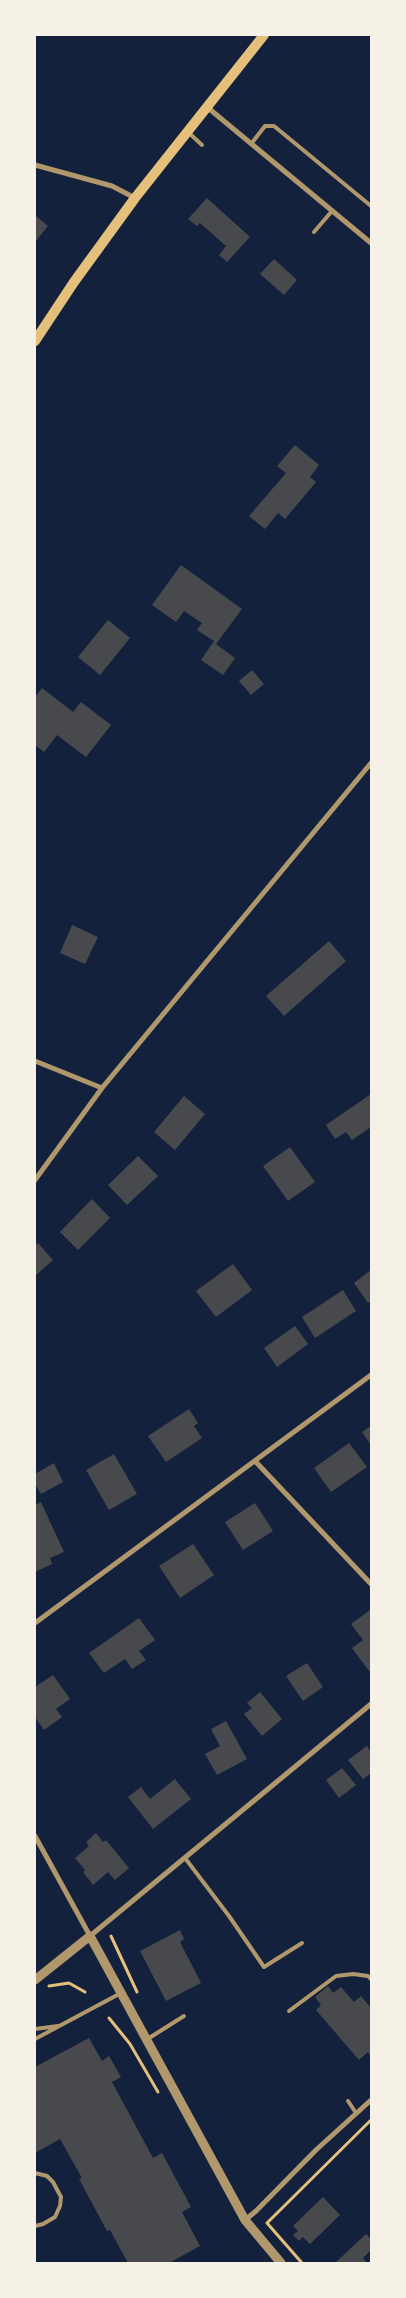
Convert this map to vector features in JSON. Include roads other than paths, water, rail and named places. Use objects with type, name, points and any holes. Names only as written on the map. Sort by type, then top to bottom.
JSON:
[{"type":"main road","points":[[35,341],[74,282],[135,198],[264,35]]},
{"type":"street","points":[[207,107],[371,243]]},
{"type":"street","points":[[35,165],[112,186],[135,198]]},
{"type":"street","points":[[35,1180],[102,1088],[371,763]]},
{"type":"street","points":[[35,1061],[102,1088]]},
{"type":"street","points":[[35,1623],[371,1375]]},
{"type":"street","points":[[256,1461],[371,1584]]},
{"type":"street","points":[[35,1980],[371,1704]]},
{"type":"street","points":[[35,1836],[245,2220],[281,2263]]},
{"type":"street","points":[[245,2220],[316,2150],[371,2100]]},
{"type":"lane","points":[[250,144],[266,126],[274,126],[371,206]]},
{"type":"lane","points":[[187,132],[202,145]]},
{"type":"lane","points":[[314,232],[332,211]]},
{"type":"lane","points":[[185,1858],[229,1916],[264,1967],[302,1943]]},
{"type":"lane","points":[[289,2011],[336,1976],[353,1974],[368,1976],[371,1979]]},
{"type":"lane","points":[[35,2039],[121,1993]]},
{"type":"lane","points":[[146,2040],[184,2016]]},
{"type":"lane","points":[[35,2029],[60,2026]]},
{"type":"lane","points":[[348,2101],[356,2113]]},
{"type":"lane","points":[[35,2173],[47,2176],[53,2182],[61,2197],[60,2206],[54,2217],[44,2224],[35,2226]]}]
